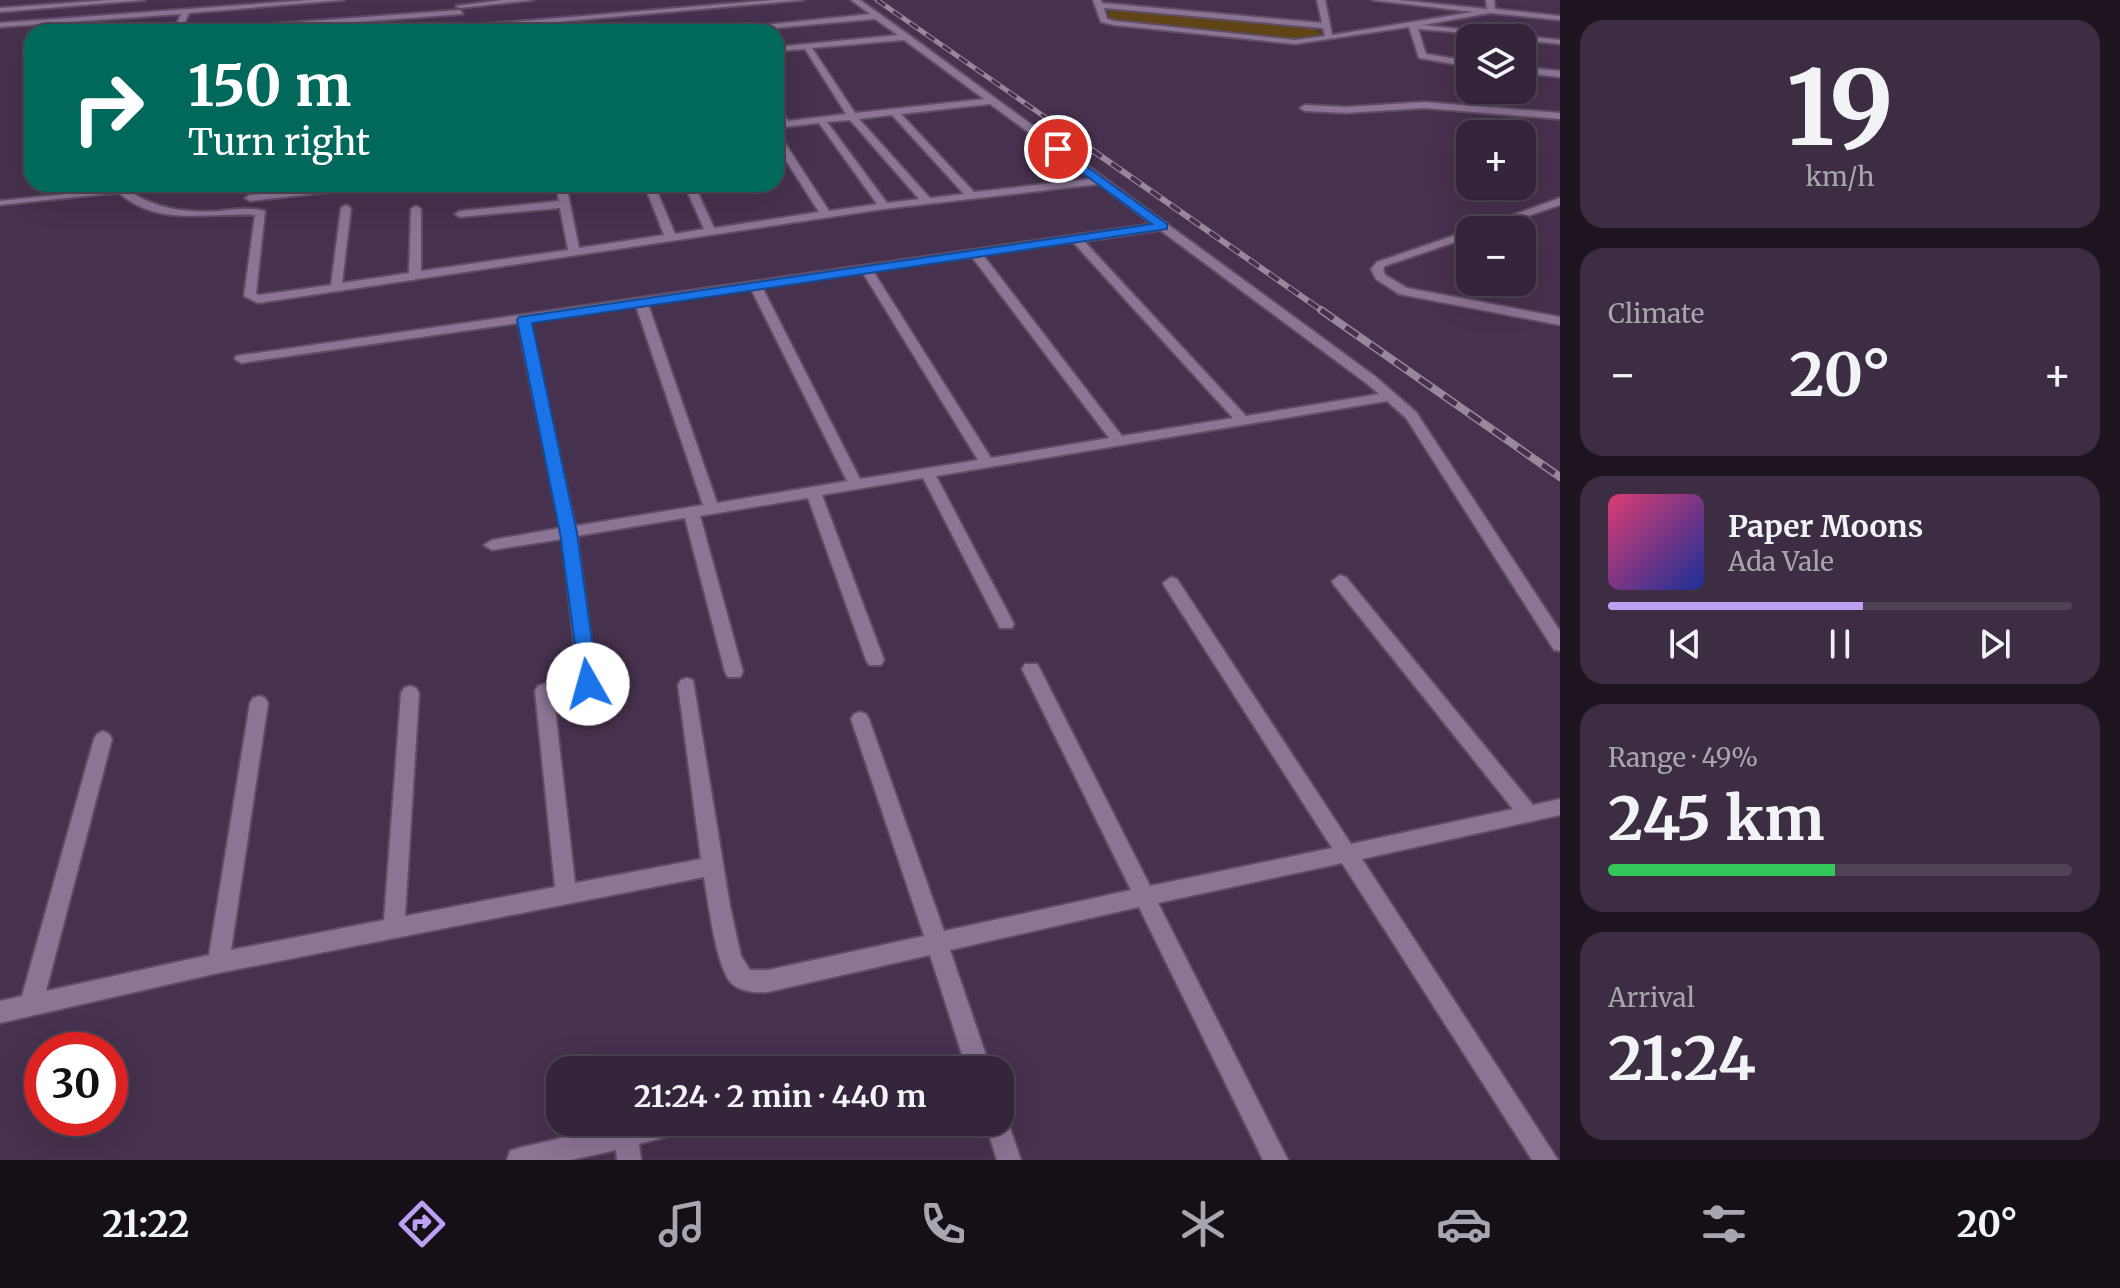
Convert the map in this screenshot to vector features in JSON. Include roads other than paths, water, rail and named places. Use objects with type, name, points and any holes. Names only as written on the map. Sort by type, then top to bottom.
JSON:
[{"type":"street","points":[[0,10],[62,3],[141,0]]},
{"type":"street","points":[[140,14],[148,0]]},
{"type":"street","points":[[0,25],[340,0]]},
{"type":"street","points":[[274,24],[529,0]]},
{"type":"street","points":[[538,24],[800,0]]},
{"type":"street","points":[[855,0],[1390,396],[1411,415],[1560,645]]},
{"type":"street","points":[[1321,0],[1329,38]]},
{"type":"street","points":[[1376,0],[1560,18]]},
{"type":"street","points":[[1490,0],[1491,11]]},
{"type":"street","points":[[1326,26],[1098,2],[1104,20],[1114,23],[1295,42],[1413,26],[1491,11]]},
{"type":"street","points":[[180,24],[186,11]]},
{"type":"street","points":[[784,25],[877,16]]},
{"type":"street","points":[[1413,26],[1560,42]]},
{"type":"street","points":[[1413,26],[1422,56],[1456,62]]},
{"type":"street","points":[[784,48],[906,37]]},
{"type":"street","points":[[807,46],[852,116],[927,201]]},
{"type":"street","points":[[1536,71],[1560,74]]},
{"type":"street","points":[[784,124],[993,101]]},
{"type":"street","points":[[1305,108],[1346,110],[1437,105],[1486,112],[1524,111],[1560,116]]},
{"type":"street","points":[[894,112],[972,196]]},
{"type":"street","points":[[821,120],[884,206]]},
{"type":"street","points":[[784,149],[826,215]]},
{"type":"street","points":[[129,192],[153,209],[175,214],[246,211],[262,215],[252,299],[884,206],[1101,181]]},
{"type":"street","points":[[246,211],[251,192]]},
{"type":"street","points":[[250,198],[303,192]]},
{"type":"street","points":[[563,192],[574,250]]},
{"type":"street","points":[[652,192],[670,236]]},
{"type":"street","points":[[693,192],[710,231]]},
{"type":"street","points":[[1517,216],[1560,201]]},
{"type":"street","points":[[460,214],[565,204]]},
{"type":"street","points":[[336,288],[346,208]]},
{"type":"street","points":[[415,275],[416,209]]},
{"type":"street","points":[[241,359],[1162,226]]},
{"type":"street","points":[[1456,238],[1381,264],[1377,269],[1380,277],[1403,291],[1560,321]]},
{"type":"street","points":[[1076,239],[1243,420]]},
{"type":"street","points":[[975,253],[1118,441]]},
{"type":"street","points":[[866,269],[987,463]]},
{"type":"street","points":[[755,285],[856,485]]},
{"type":"street","points":[[641,302],[712,509]]},
{"type":"street","points":[[524,320],[569,533],[588,684]]},
{"type":"street","points":[[492,545],[1390,396]]},
{"type":"street","points":[[927,473],[1006,624]]},
{"type":"street","points":[[813,492],[875,660]]},
{"type":"street","points":[[691,512],[734,672]]},
{"type":"street","points":[[1340,581],[1529,814]]},
{"type":"street","points":[[1171,583],[1546,1160]]},
{"type":"street","points":[[1031,669],[1276,1160]]},
{"type":"street","points":[[687,685],[712,866],[731,957],[736,973],[750,982],[768,981],[1145,894],[1349,855],[1560,807]]},
{"type":"street","points":[[544,691],[566,894]]},
{"type":"street","points":[[394,928],[410,693]]},
{"type":"street","points":[[218,963],[259,703]]},
{"type":"street","points":[[860,719],[974,1056]]},
{"type":"street","points":[[31,1005],[103,739]]},
{"type":"street","points":[[0,1012],[218,963],[712,866]]},
{"type":"street","points":[[519,1160],[627,1148],[652,1136]]},
{"type":"street","points":[[1001,1136],[1009,1160]]},
{"type":"lane","points":[[0,203],[84,192]]},
{"type":"railway","points":[[877,0],[1075,138]]},
{"type":"railway","points":[[1072,136],[1324,312]]},
{"type":"railway","points":[[1321,310],[1560,477]]}]
